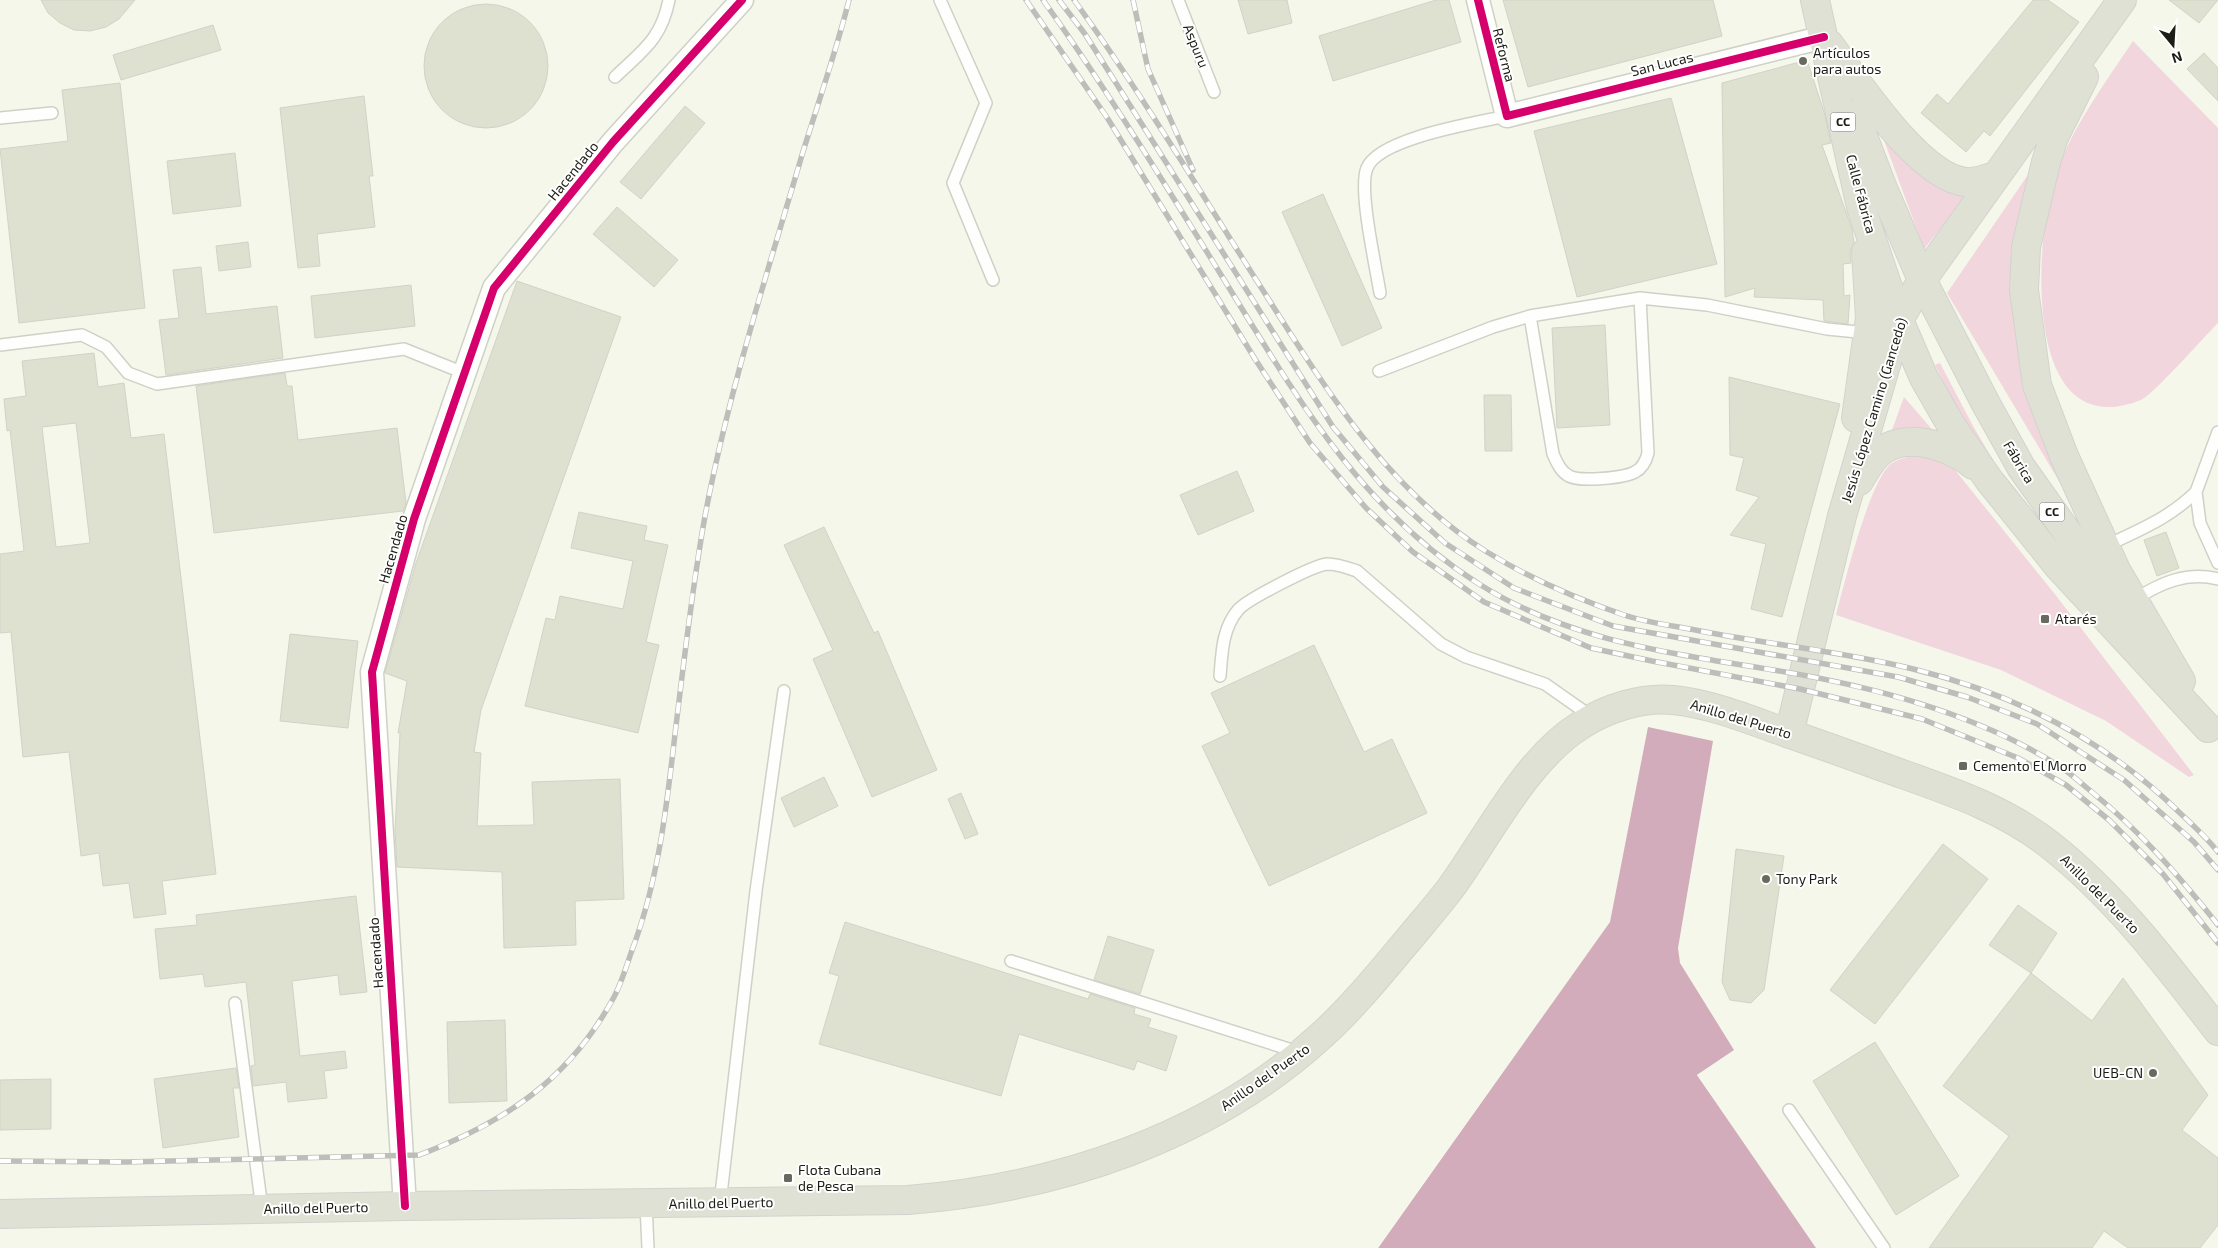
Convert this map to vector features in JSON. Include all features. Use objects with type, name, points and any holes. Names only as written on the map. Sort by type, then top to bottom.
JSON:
[{"type":"main road","name":"Calle Fábrica","points":[[1815,0],[1861,206],[1868,278],[1885,332]]},
{"type":"main road","points":[[2124,0],[2074,96],[2052,145],[2034,209],[2026,247],[2024,290],[2037,385],[2064,456],[2082,562],[2121,609],[2213,735]]},
{"type":"main road","name":"Jesús López Camino (Gancedo)","points":[[1885,332],[2124,0]]},
{"type":"main road","name":"Calle Fábrica","points":[[1824,37],[1882,186],[1922,280]]},
{"type":"main road","points":[[1824,37],[1892,128],[1939,172],[1953,179],[1968,183],[1996,176]]},
{"type":"main road","name":"Fábrica","points":[[1922,280],[1952,342],[2021,467],[2082,562],[2121,609]]},
{"type":"main road","points":[[1842,516],[1885,332]]},
{"type":"main road","name":"Fábrica","points":[[1885,332],[1924,378],[1951,425],[1989,480],[2082,562]]},
{"type":"main road","points":[[1842,516],[1862,476],[1877,454],[1895,445],[1922,443],[1947,448],[1963,456],[1989,480]]},
{"type":"main road","name":"Jesús López Camino (Gancedo)","points":[[1789,734],[1842,516]]},
{"type":"main road","name":"Anillo del Puerto","points":[[0,1214],[405,1206],[908,1200],[956,1197],[995,1190],[1074,1171],[1154,1142],[1214,1113],[1264,1080],[1320,1037],[1364,993],[1444,896],[1495,820],[1556,744],[1592,718],[1629,704],[1653,699],[1676,700],[1744,717],[1965,797],[1994,810],[2035,834],[2079,869],[2108,898],[2140,934],[2218,1031]]},
{"type":"street","name":"Hacendado","points":[[405,1206],[372,672],[414,519],[494,288],[613,142],[742,0]]},
{"type":"street","name":"Reforma","points":[[1478,0],[1507,116]]},
{"type":"street","name":"San Lucas","points":[[1507,116],[1824,37]]},
{"type":"lane","points":[[615,77],[656,37],[666,14],[669,0]]},
{"type":"lane","points":[[940,0],[986,103],[953,183],[993,280]]},
{"type":"lane","name":"Aspuru","points":[[1178,0],[1214,92]]},
{"type":"lane","points":[[0,118],[52,114]]},
{"type":"lane","name":"San Lucas","points":[[1380,293],[1364,186],[1367,168],[1381,152],[1405,140],[1507,116]]},
{"type":"lane","points":[[1379,371],[1493,327],[1530,316],[1640,298],[1707,305],[1827,329],[1885,332]]},
{"type":"lane","points":[[1530,316],[1553,454],[1558,467],[1569,476],[1580,479],[1623,476],[1635,472],[1645,464],[1648,454],[1640,298]]},
{"type":"lane","points":[[0,342],[82,334],[106,347],[128,373],[158,384],[404,349],[464,373]]},
{"type":"lane","points":[[2218,432],[2196,492],[2200,523],[2218,563]]},
{"type":"lane","points":[[2082,562],[2164,518],[2196,492]]},
{"type":"lane","points":[[1220,676],[1222,643],[1227,628],[1238,609],[1255,598],[1326,564],[1342,566],[1357,571],[1441,644],[1466,657],[1545,684],[1592,718]]},
{"type":"lane","points":[[2121,609],[2160,585],[2183,577],[2206,576],[2218,579]]},
{"type":"lane","points":[[720,1203],[756,891],[784,691]]},
{"type":"lane","points":[[1010,961],[1300,1052]]},
{"type":"lane","points":[[235,1003],[262,1209]]},
{"type":"lane","points":[[1789,1110],[1884,1248]]},
{"type":"lane","points":[[646,1204],[648,1248]]},
{"type":"shaded area","points":[[2133,41],[2218,128],[2218,323],[2147,396],[2141,400],[2102,407],[2075,395],[2056,369],[2046,333],[2042,291],[2042,250],[2053,182],[2068,145],[2099,91]]},
{"type":"shaded area","points":[[1878,124],[1971,191],[1924,249]]},
{"type":"shaded area","points":[[2034,166],[2014,258],[2069,498],[1947,293]]},
{"type":"shaded area","points":[[1940,363],[1973,426],[2023,511],[1965,427],[1935,365]]},
{"type":"shaded area","points":[[1904,397],[1936,434],[1889,438]]},
{"type":"shaded area","points":[[1921,454],[1951,465],[2054,593],[2194,775],[2189,777],[2106,721],[2001,670],[1836,615],[1851,558],[1875,489],[1892,463],[1906,457]]},
{"type":"shaded area","points":[[1648,727],[1713,741],[1678,948],[1680,963],[1734,1050],[1697,1075],[1816,1248],[1378,1248],[1610,922]]},
{"type":"pier","points":[[1561,984],[1563,986],[1378,1248],[1375,1248]]},
{"type":"pier","points":[[1726,1056],[1727,1058],[1701,1076],[1819,1248],[1697,1075]]},
{"type":"building","points":[[41,0],[135,0],[119,19],[106,27],[90,31],[74,30],[60,23],[48,13]]},
{"type":"building","points":[[1238,0],[1287,0],[1292,23],[1248,34]]},
{"type":"building","points":[[1436,0],[1449,0],[1461,42],[1333,81],[1319,36]]},
{"type":"building","points":[[1503,0],[1713,0],[1722,36],[1528,87]]},
{"type":"building","points":[[2033,0],[2048,0],[2079,22],[1990,136],[1984,131],[1966,152],[1921,113],[1937,94],[1948,104]]},
{"type":"building","points":[[2169,0],[2218,0],[2199,23]]},
{"type":"building","points":[[486,4],[510,9],[530,22],[543,42],[548,66],[543,90],[530,110],[510,123],[486,128],[462,123],[442,110],[429,90],[424,66],[429,42],[442,22],[462,9]]},
{"type":"building","points":[[213,25],[221,50],[121,80],[113,55]]},
{"type":"building","points":[[2204,53],[2218,68],[2218,101],[2187,69]]},
{"type":"building","points":[[1807,60],[1825,115],[1831,143],[1822,145],[1852,229],[1854,243],[1850,252],[1851,263],[1843,264],[1844,296],[1850,295],[1848,324],[1824,321],[1823,300],[1754,297],[1755,288],[1725,297],[1722,83]]},
{"type":"building","points":[[120,83],[145,308],[19,323],[0,149],[68,141],[62,90]]},
{"type":"building","points":[[364,96],[373,176],[369,176],[375,227],[317,234],[320,266],[298,268],[280,108]]},
{"type":"building","points":[[1671,98],[1717,264],[1577,297],[1534,131]]},
{"type":"building","points":[[685,106],[705,123],[641,199],[620,182]]},
{"type":"building","points":[[235,153],[241,206],[173,214],[167,161]]},
{"type":"building","points":[[1323,194],[1382,328],[1342,346],[1282,212]]},
{"type":"building","points":[[617,207],[678,260],[654,287],[593,234]]},
{"type":"building","points":[[248,242],[251,267],[219,271],[216,246]]},
{"type":"building","points":[[201,267],[206,314],[277,306],[283,358],[166,375],[159,320],[179,318],[173,270]]},
{"type":"building","points":[[517,281],[621,317],[481,710],[474,752],[481,753],[477,826],[534,825],[532,782],[620,779],[624,899],[575,901],[576,945],[504,948],[502,872],[397,867],[395,831],[400,733],[398,733],[407,681],[385,673],[416,563]]},
{"type":"building","points":[[411,285],[415,326],[315,338],[311,296]]},
{"type":"building","points":[[1605,325],[1610,425],[1557,428],[1552,328]]},
{"type":"building","points":[[94,353],[98,387],[124,383],[131,438],[164,434],[216,874],[162,881],[166,914],[134,918],[129,883],[103,886],[99,853],[81,856],[69,752],[23,757],[11,632],[0,633],[0,554],[24,551],[10,430],[7,431],[4,399],[26,396],[22,361]],"holes":[[[76,423],[90,543],[56,547],[42,427]]]},
{"type":"building","points":[[285,373],[287,386],[292,386],[298,440],[397,428],[406,503],[403,511],[214,533],[196,386]]},
{"type":"building","points":[[1729,377],[1840,404],[1782,617],[1751,609],[1766,544],[1730,535],[1759,497],[1736,490],[1744,458],[1730,455]]},
{"type":"building","points":[[1484,395],[1511,395],[1512,451],[1485,451]]},
{"type":"building","points":[[1237,471],[1254,511],[1198,535],[1180,495]]},
{"type":"building","points":[[579,512],[647,526],[644,540],[668,545],[646,642],[659,645],[638,733],[525,706],[546,618],[555,620],[560,596],[623,609],[633,561],[571,548]]},
{"type":"building","points":[[824,527],[874,633],[878,631],[937,770],[872,797],[813,659],[833,650],[784,545]]},
{"type":"building","points":[[2166,532],[2179,568],[2157,576],[2144,540]]},
{"type":"building","points":[[290,634],[358,641],[348,728],[280,721]]},
{"type":"building","points":[[1314,645],[1364,752],[1392,739],[1427,813],[1269,886],[1202,746],[1230,733],[1211,693]]},
{"type":"building","points":[[824,777],[838,806],[794,827],[781,798]]},
{"type":"building","points":[[961,793],[978,834],[965,839],[948,799]]},
{"type":"building","points":[[1943,844],[1988,879],[1875,1024],[1830,990]]},
{"type":"building","points":[[1736,849],[1784,856],[1764,990],[1751,1003],[1730,1000],[1722,982]]},
{"type":"building","points":[[356,896],[367,992],[340,995],[338,975],[292,981],[300,1056],[345,1051],[347,1068],[324,1071],[327,1098],[288,1102],[286,1082],[253,1086],[251,1066],[255,1065],[246,982],[205,987],[203,974],[160,979],[155,929],[197,925],[196,915]]},
{"type":"building","points":[[2018,905],[2057,933],[2031,973],[1989,945]]},
{"type":"building","points":[[845,922],[1088,999],[1090,994],[1135,1008],[1134,1014],[1151,1019],[1148,1027],[1177,1036],[1166,1071],[1137,1061],[1134,1070],[1019,1034],[1001,1096],[819,1044],[839,976],[829,973]]},
{"type":"building","points":[[1108,936],[1154,950],[1140,994],[1094,980]]},
{"type":"building","points":[[2031,973],[2092,1021],[2123,978],[2208,1095],[2182,1130],[2218,1158],[2218,1225],[2200,1248],[2128,1248],[2104,1231],[2092,1248],[1929,1248],[2009,1136],[1943,1086]]},
{"type":"building","points":[[505,1020],[507,1101],[449,1103],[447,1022]]},
{"type":"building","points":[[1875,1042],[1959,1176],[1896,1215],[1813,1081]]},
{"type":"building","points":[[236,1068],[239,1088],[233,1088],[239,1137],[163,1148],[154,1079]]},
{"type":"building","points":[[51,1079],[51,1129],[0,1130],[0,1080]]},
{"type":"railway","points":[[0,1161],[127,1162],[419,1155],[479,1128],[507,1112],[532,1095],[577,1052],[596,1026],[620,984],[650,891],[665,813],[696,570],[714,470],[749,334],[849,0]]},
{"type":"railway","points":[[1026,0],[1108,119],[1255,359],[1310,443],[1366,508],[1413,552],[1484,602],[1591,648],[1800,689],[1922,719],[2018,758],[2066,785],[2109,820],[2163,874],[2218,943]]},
{"type":"railway","points":[[1043,0],[1135,137],[1304,407],[1333,447],[1365,485],[1399,521],[1437,554],[1479,584],[1513,603],[1585,632],[1658,650],[1809,676],[1882,693],[1955,716],[2024,746],[2061,767],[2111,808],[2159,856],[2218,925]]},
{"type":"railway","points":[[1059,0],[1085,34],[1333,427],[1383,487],[1445,543],[1514,588],[1613,626],[1898,677],[1967,697],[2037,724],[2124,780],[2194,842],[2218,870]]},
{"type":"railway","points":[[1074,0],[1144,103],[1329,392],[1385,463],[1416,496],[1450,526],[1487,552],[1520,571],[1571,595],[1624,615],[1640,620],[1858,657],[1913,669],[1951,679],[2023,706],[2090,742],[2122,764],[2181,814],[2218,852]]},
{"type":"railway","points":[[1133,0],[1148,69],[1193,170]]},
{"type":"cycle path","points":[[405,1206],[372,672],[414,519],[494,288],[613,142],[742,0]]},
{"type":"cycle path","points":[[1478,0],[1507,116],[1824,37]]},
{"type":"place","name":"Artículos para autos","points":[[1803,61]]},
{"type":"place","name":"Atarés","points":[[2045,619]]},
{"type":"place","name":"Cemento El Morro","points":[[1963,766]]},
{"type":"place","name":"Tony Park","points":[[1766,879]]},
{"type":"place","name":"UEB-CN","points":[[2153,1073]]},
{"type":"place","name":"Flota Cubana de Pesca","points":[[788,1178]]}]
